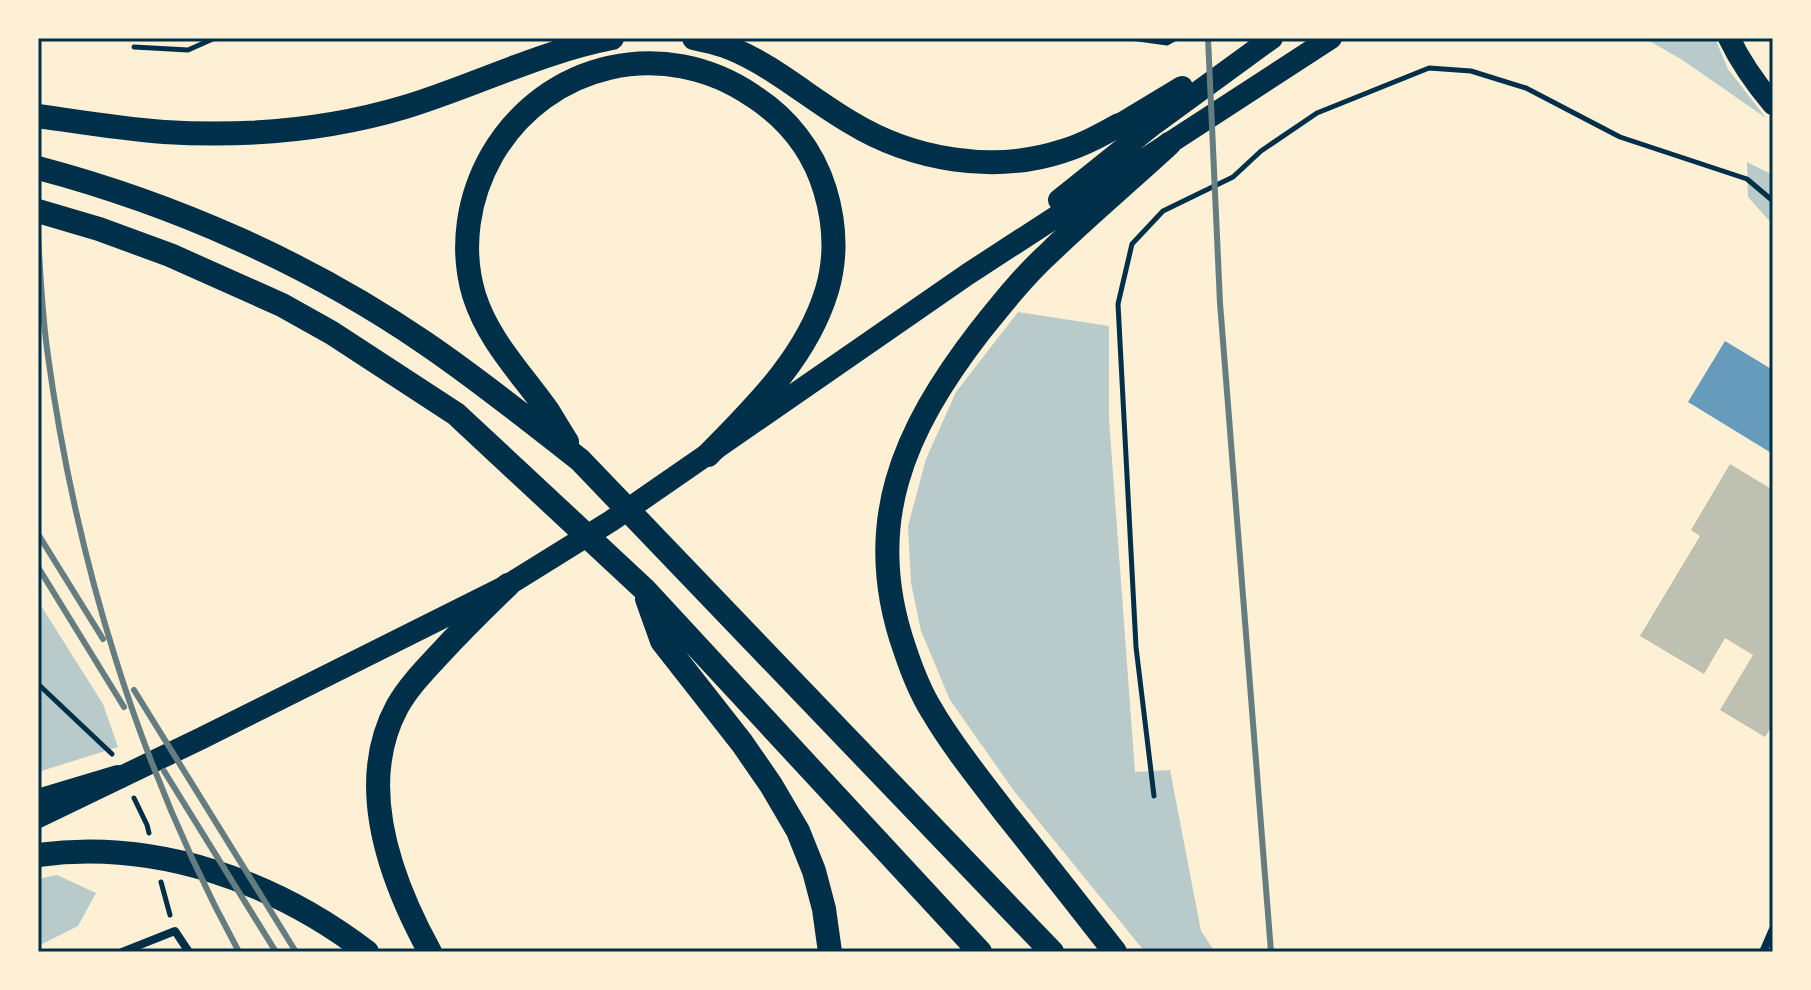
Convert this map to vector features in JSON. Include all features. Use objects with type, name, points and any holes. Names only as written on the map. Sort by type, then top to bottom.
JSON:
[{"type":"highway","points":[[38,116],[165,132],[250,133],[292,129],[402,108],[585,43],[612,38]]},
{"type":"highway","points":[[694,38],[726,46],[754,59],[851,123],[904,147],[971,162],[1005,162],[1063,152],[1119,125],[1271,38]]},
{"type":"highway","points":[[968,274],[1154,124],[1271,38]]},
{"type":"highway","points":[[38,817],[508,585],[611,521],[968,274],[1331,38]]},
{"type":"highway","points":[[1729,38],[1754,82],[1773,104]]},
{"type":"highway","points":[[580,460],[483,319],[473,293],[467,231],[472,200],[482,172],[500,141],[524,114],[550,93],[579,76],[607,67],[635,63],[665,63],[719,76],[768,106],[791,127],[809,154],[830,206],[834,260],[815,320],[799,351],[777,382],[708,455]]},
{"type":"highway","points":[[1115,952],[993,797],[932,712],[913,675],[890,603],[886,565],[887,530],[903,460],[928,410],[967,349],[1047,254],[1169,144]]},
{"type":"highway","points":[[38,168],[100,184],[155,205],[303,270],[423,341],[507,401],[580,460],[1052,952]]},
{"type":"highway","points":[[38,211],[170,255],[282,305],[332,333],[456,414],[644,589],[980,952]]},
{"type":"highway","points":[[430,952],[405,901],[387,848],[379,793],[381,755],[397,708],[412,685],[508,585]]},
{"type":"highway","points":[[644,589],[662,641],[742,743],[798,831],[814,871],[824,909],[830,952]]},
{"type":"highway","points":[[38,801],[118,777]]},
{"type":"highway","points":[[38,855],[143,856],[217,872],[303,909],[367,952]]},
{"type":"street","points":[[1763,952],[1773,929]]},
{"type":"street","points":[[122,952],[175,931],[189,952]]},
{"type":"path","points":[[134,47],[188,50],[215,38]]},
{"type":"path","points":[[1131,38],[1167,43],[1176,38]]},
{"type":"path","points":[[1154,796],[1136,647],[1118,304],[1132,244],[1163,211],[1233,177],[1261,151],[1317,113],[1429,68],[1471,71],[1526,88],[1620,137],[1747,179],[1773,201]]},
{"type":"shaded area","points":[[1644,38],[1715,38],[1728,69],[1766,118],[1681,59]]},
{"type":"shaded area","points":[[1747,162],[1773,175],[1773,225],[1748,197]]},
{"type":"shaded area","points":[[1018,312],[1109,326],[1109,419],[1135,772],[1170,770],[1201,931],[1215,952],[1145,952],[1014,791],[950,700],[921,631],[911,583],[908,526],[926,459],[956,392]]},
{"type":"shaded area","points":[[38,601],[103,704],[118,747],[38,772]]},
{"type":"shaded area","points":[[57,875],[96,893],[78,926],[38,946],[38,879]]},
{"type":"water","points":[[1725,341],[1773,370],[1773,454],[1688,402]]},
{"type":"building","points":[[1730,464],[1773,490],[1773,724],[1765,737],[1720,710],[1753,655],[1725,638],[1704,674],[1640,636],[1700,536],[1691,530]]},
{"type":"railway","points":[[1208,38],[1220,303],[1271,952]]},
{"type":"railway","points":[[38,234],[45,335],[59,427],[93,583],[141,735],[170,809],[239,952]]},
{"type":"railway","points":[[38,534],[103,639]]},
{"type":"railway","points":[[38,567],[124,707]]},
{"type":"railway","points":[[134,690],[296,952]]},
{"type":"railway","points":[[164,771],[276,952]]}]
